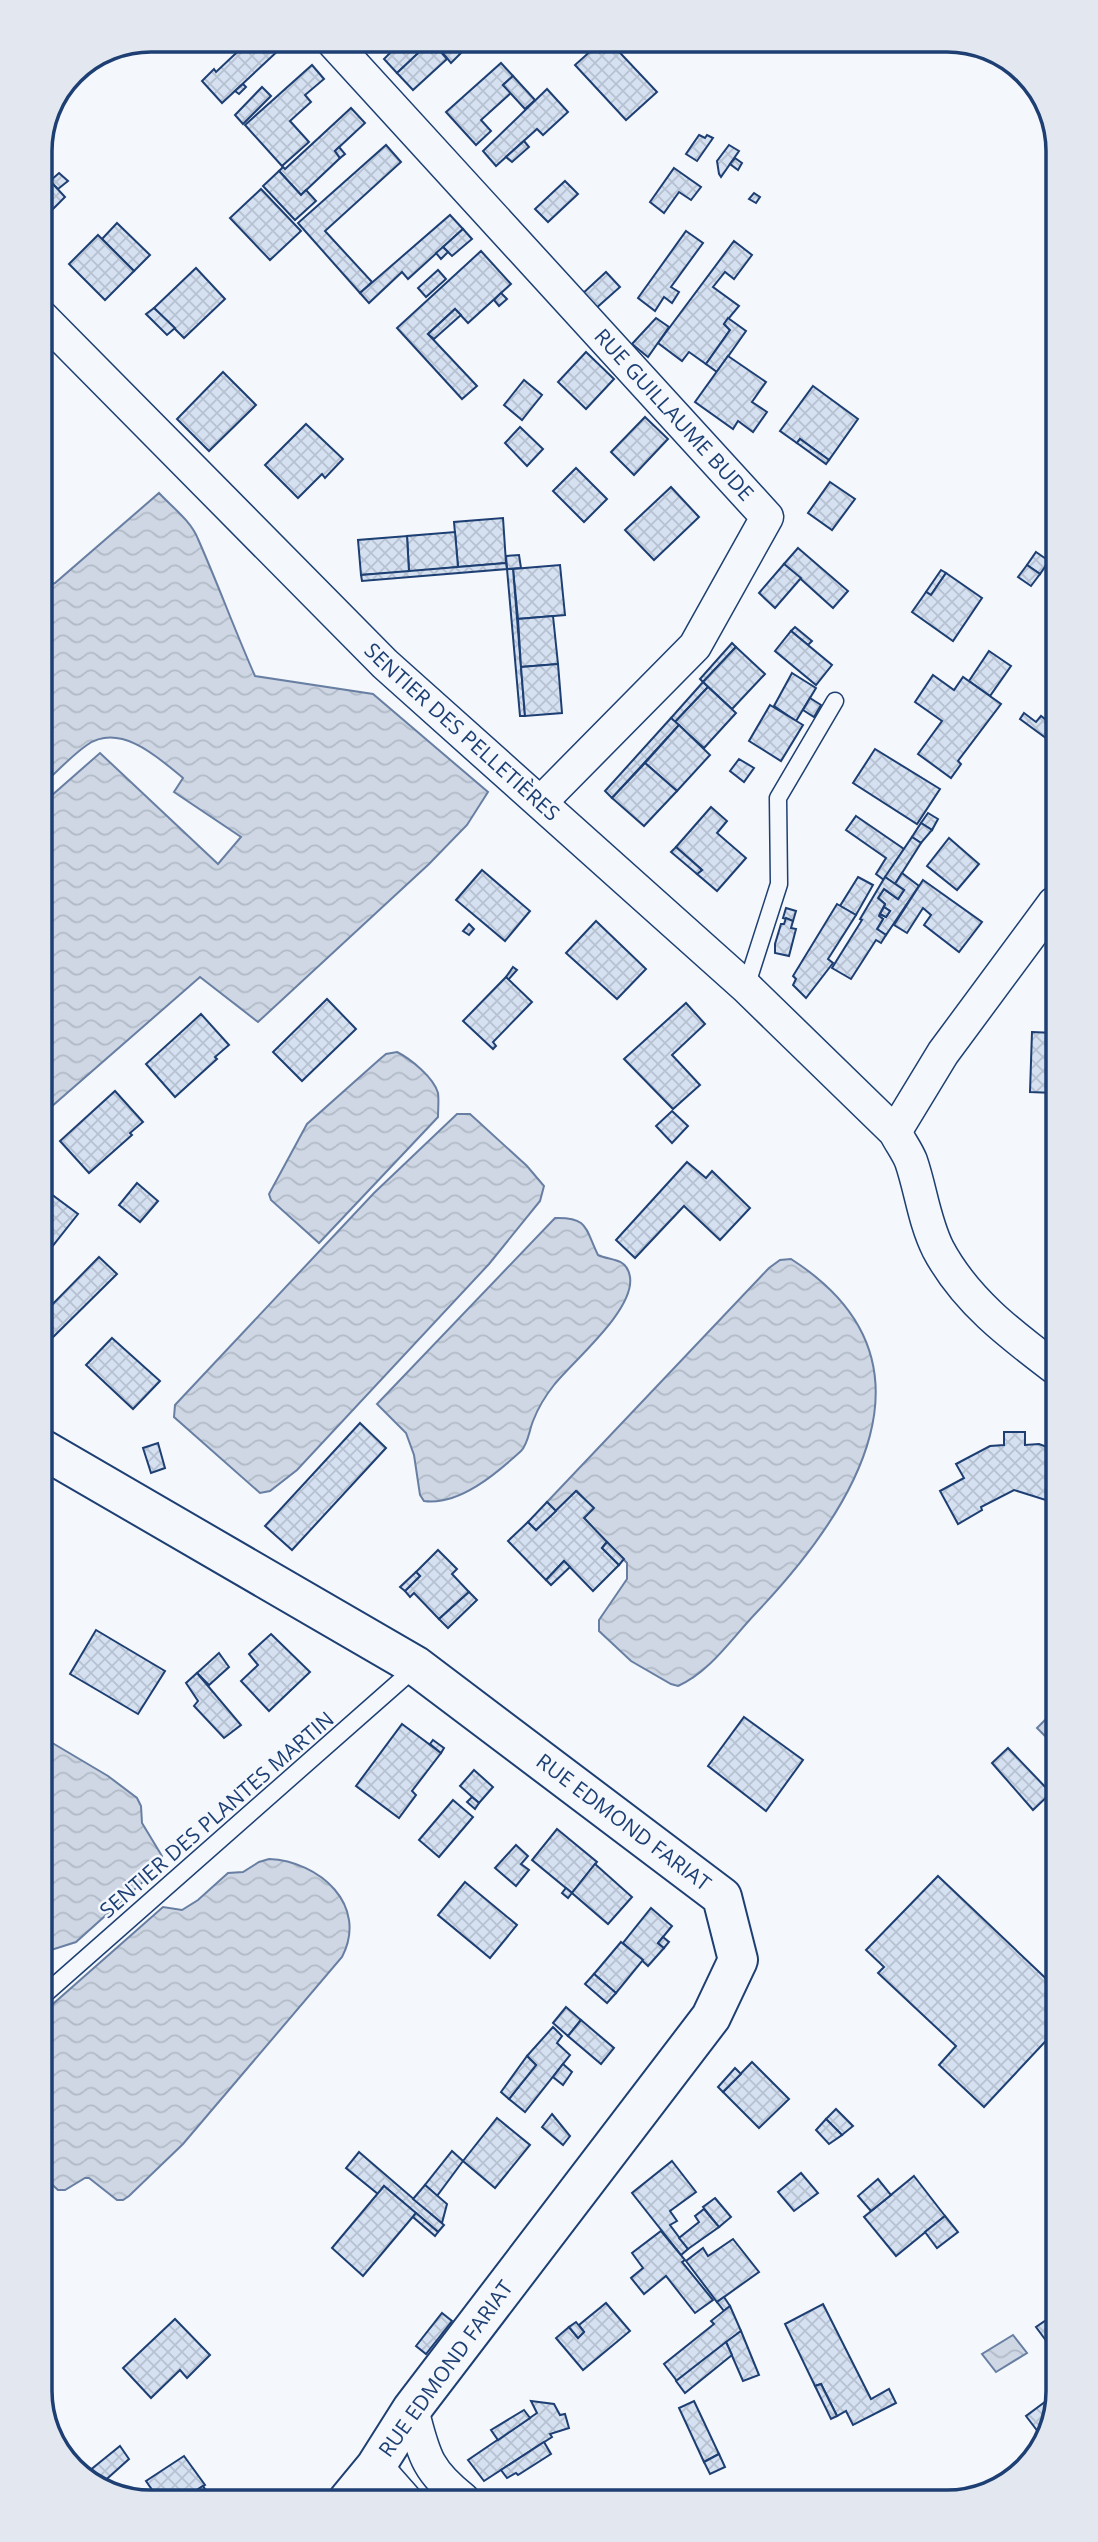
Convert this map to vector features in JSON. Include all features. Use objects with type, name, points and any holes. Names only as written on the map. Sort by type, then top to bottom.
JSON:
[{"type":"street","name":"RUE GUILLAUME BUDE","points":[[342,52],[767,517],[695,646],[541,802]]},
{"type":"street","name":"SENTIER DES PELLETIÈRES","points":[[53,328],[385,664],[746,987],[895,1132],[911,1161],[920,1200],[938,1248],[963,1289],[993,1319],[1046,1361]]},
{"type":"street","points":[[895,1132],[943,1053],[1046,914]]},
{"type":"street","name":"RUE EDMOND FARIAT","points":[[52,1455],[416,1666],[722,1897],[738,1960],[711,2017],[412,2409],[376,2466],[357,2489]]},
{"type":"street","points":[[412,2409],[425,2458],[451,2489]]},
{"type":"street","points":[[376,2466],[396,2489]]},
{"type":"lane","points":[[746,987],[779,884],[778,798],[835,701]]},
{"type":"lane","name":"SENTIER DES PLANTES MARTIN","points":[[52,1988],[416,1666]]},
{"type":"water","points":[[159,493],[195,532],[255,676],[373,694],[488,792],[467,825],[429,864],[258,1022],[200,977],[53,1106],[53,795],[100,753],[218,864],[241,837],[174,792],[183,778],[151,753],[126,740],[100,739],[87,745],[53,775],[53,584]]},
{"type":"water","points":[[397,1052],[409,1059],[436,1087],[438,1117],[319,1243],[271,1200],[269,1194],[307,1124],[386,1054]]},
{"type":"water","points":[[457,1114],[470,1114],[527,1166],[544,1186],[540,1201],[489,1264],[297,1470],[270,1491],[260,1493],[174,1417],[175,1405],[374,1193]]},
{"type":"water","points":[[555,1218],[580,1222],[588,1232],[598,1255],[625,1266],[630,1277],[629,1290],[623,1304],[601,1334],[548,1393],[521,1451],[489,1478],[464,1493],[437,1501],[424,1501],[420,1495],[414,1455],[406,1433],[377,1404]]},
{"type":"water","points":[[791,1259],[839,1299],[866,1343],[876,1389],[870,1436],[852,1483],[825,1529],[792,1572],[710,1663],[690,1680],[678,1686],[631,1661],[599,1631],[599,1620],[627,1579],[627,1563],[584,1518],[593,1508],[577,1491],[556,1511],[547,1502],[769,1268],[780,1260]]},
{"type":"water","points":[[1046,1719],[1046,1737],[1037,1728]]},
{"type":"water","points":[[52,1743],[108,1776],[137,1798],[141,1806],[142,1823],[162,1856],[158,1866],[145,1880],[76,1942],[52,1950]]},
{"type":"water","points":[[269,1859],[305,1868],[334,1889],[344,1904],[349,1920],[349,1938],[342,1957],[183,2144],[129,2196],[117,2200],[89,2178],[65,2190],[58,2190],[52,2185],[52,2005],[163,1907],[182,1910],[198,1900],[228,1873],[243,1872]]},
{"type":"water","points":[[1013,2335],[1027,2353],[996,2372],[982,2354]]},
{"type":"building","points":[[237,52],[277,52],[222,103],[202,81],[214,69],[216,72]]},
{"type":"building","points":[[391,52],[419,52],[397,73],[384,59]]},
{"type":"building","points":[[419,52],[441,52],[447,59],[413,90],[397,73]]},
{"type":"building","points":[[442,52],[462,52],[451,63]]},
{"type":"building","points":[[589,53],[620,53],[657,92],[626,120],[575,65]]},
{"type":"building","points":[[501,63],[513,76],[503,85],[511,93],[481,120],[491,131],[476,145],[446,112]]},
{"type":"building","points":[[312,65],[324,79],[305,95],[311,102],[290,121],[309,142],[282,166],[245,125]]},
{"type":"building","points":[[513,76],[535,100],[525,109],[503,85]]},
{"type":"building","points":[[243,84],[246,87],[239,94],[235,91]]},
{"type":"building","points":[[262,87],[271,96],[243,124],[235,115]]},
{"type":"building","points":[[547,89],[568,112],[543,135],[537,129],[496,166],[483,151]]},
{"type":"building","points":[[351,108],[365,123],[335,151],[340,158],[301,195],[279,171],[283,167],[285,169]]},
{"type":"building","points":[[699,135],[713,138],[697,161],[686,154]]},
{"type":"building","points":[[524,141],[529,147],[512,162],[506,157]]},
{"type":"building","points":[[386,145],[401,162],[325,231],[372,282],[360,293],[298,223]]},
{"type":"building","points":[[729,145],[739,151],[721,177],[717,161]]},
{"type":"building","points":[[339,147],[345,154],[340,158],[335,151]]},
{"type":"building","points":[[735,158],[742,163],[738,170],[730,164]]},
{"type":"building","points":[[674,168],[701,187],[691,200],[679,192],[664,213],[650,202]]},
{"type":"building","points":[[279,171],[301,195],[306,190],[316,201],[295,220],[263,186]]},
{"type":"building","points":[[59,173],[68,181],[58,189],[53,184],[53,178]]},
{"type":"building","points":[[565,181],[578,194],[548,222],[535,209]]},
{"type":"building","points":[[53,184],[65,197],[53,209]]},
{"type":"building","points":[[261,189],[301,231],[270,260],[230,218]]},
{"type":"building","points":[[754,193],[760,197],[756,203],[749,199]]},
{"type":"building","points":[[450,215],[463,229],[408,279],[402,272],[369,303],[360,293]]},
{"type":"building","points":[[117,223],[150,255],[134,271],[102,239]]},
{"type":"building","points":[[463,229],[472,239],[452,256],[443,247]]},
{"type":"building","points":[[686,231],[703,243],[671,287],[679,292],[672,303],[664,297],[655,311],[638,298]]},
{"type":"building","points":[[98,235],[134,271],[105,300],[69,264]]},
{"type":"building","points":[[734,241],[752,255],[734,279],[725,272],[713,287],[739,306],[724,324],[730,330],[706,364],[689,352],[682,361],[658,343]]},
{"type":"building","points":[[443,247],[448,252],[441,259],[436,253]]},
{"type":"building","points":[[481,251],[511,284],[468,323],[455,309],[428,334],[477,386],[462,399],[397,328]]},
{"type":"building","points":[[196,268],[225,299],[184,338],[154,308]]},
{"type":"building","points":[[438,270],[446,279],[426,297],[418,288]]},
{"type":"building","points":[[606,272],[620,287],[594,310],[581,295]]},
{"type":"building","points":[[501,293],[507,299],[499,306],[494,300]]},
{"type":"building","points":[[154,308],[175,328],[167,335],[146,314]]},
{"type":"building","points":[[455,309],[461,315],[434,339],[428,334]]},
{"type":"building","points":[[656,318],[669,327],[648,357],[632,344]]},
{"type":"building","points":[[728,318],[746,331],[717,372],[706,364],[730,330],[724,324]]},
{"type":"building","points":[[586,352],[614,379],[586,409],[558,382]]},
{"type":"building","points":[[728,356],[766,382],[752,402],[767,412],[753,432],[738,421],[733,429],[695,402]]},
{"type":"building","points":[[223,372],[256,405],[209,451],[177,419]]},
{"type":"building","points":[[524,380],[542,395],[522,420],[504,405]]},
{"type":"building","points":[[813,386],[858,419],[829,460],[800,439],[797,443],[780,431]]},
{"type":"building","points":[[645,417],[668,439],[634,475],[611,452]]},
{"type":"building","points":[[306,424],[343,459],[325,478],[322,474],[298,498],[265,465]]},
{"type":"building","points":[[520,427],[543,449],[527,466],[505,443]]},
{"type":"building","points":[[800,439],[829,460],[826,464],[797,443]]},
{"type":"building","points":[[576,468],[607,499],[584,522],[553,491]]},
{"type":"building","points":[[830,482],[855,499],[832,530],[808,513]]},
{"type":"building","points":[[671,487],[699,517],[654,560],[625,530]]},
{"type":"building","points":[[503,518],[506,563],[458,567],[454,522]]},
{"type":"building","points":[[455,532],[458,567],[409,572],[407,536]]},
{"type":"building","points":[[407,536],[409,572],[361,575],[358,540]]},
{"type":"building","points":[[798,548],[848,591],[833,608],[784,564]]},
{"type":"building","points":[[1036,552],[1046,559],[1046,565],[1040,574],[1027,565]]},
{"type":"building","points":[[519,555],[521,568],[507,569],[506,556]]},
{"type":"building","points":[[506,563],[507,569],[362,581],[361,575]]},
{"type":"building","points":[[784,564],[801,578],[775,608],[759,593]]},
{"type":"building","points":[[560,565],[565,615],[518,619],[513,569]]},
{"type":"building","points":[[1027,565],[1040,574],[1031,586],[1018,577]]},
{"type":"building","points":[[507,569],[513,569],[525,716],[520,716]]},
{"type":"building","points":[[941,570],[946,573],[931,595],[926,592]]},
{"type":"building","points":[[946,573],[982,598],[953,641],[912,612],[926,592],[931,595]]},
{"type":"building","points":[[553,616],[558,664],[521,667],[518,619]]},
{"type":"building","points":[[795,627],[812,641],[808,645],[791,631]]},
{"type":"building","points":[[791,631],[832,665],[816,685],[775,651]]},
{"type":"building","points":[[732,643],[736,647],[703,682],[700,679]]},
{"type":"building","points":[[736,647],[765,674],[732,709],[703,682]]},
{"type":"building","points":[[989,651],[1011,666],[990,696],[969,681]]},
{"type":"building","points":[[558,664],[562,713],[525,716],[521,667]]},
{"type":"building","points":[[792,673],[816,688],[796,721],[774,706]]},
{"type":"building","points":[[933,675],[954,690],[963,677],[1001,704],[958,761],[961,764],[951,778],[918,754],[942,721],[915,702]]},
{"type":"building","points":[[703,682],[708,687],[675,722],[671,718]]},
{"type":"building","points":[[708,687],[736,713],[704,748],[675,722]]},
{"type":"building","points":[[810,698],[821,705],[814,717],[803,710]]},
{"type":"building","points":[[770,705],[803,725],[781,761],[749,741]]},
{"type":"building","points":[[1024,713],[1036,722],[1041,716],[1046,720],[1046,738],[1020,719]]},
{"type":"building","points":[[671,718],[679,725],[612,798],[605,791]]},
{"type":"building","points":[[679,725],[710,755],[677,791],[645,763]]},
{"type":"building","points":[[875,749],[940,789],[917,824],[853,783]]},
{"type":"building","points":[[739,759],[754,768],[744,782],[730,771]]},
{"type":"building","points":[[645,763],[677,791],[644,826],[612,798]]},
{"type":"building","points":[[711,807],[727,821],[717,833],[746,858],[717,891],[697,874],[702,870],[676,847]]},
{"type":"building","points":[[928,813],[938,819],[932,830],[921,823]]},
{"type":"building","points":[[856,816],[904,849],[884,880],[876,874],[886,858],[846,830]]},
{"type":"building","points":[[921,823],[932,830],[921,843],[912,837]]},
{"type":"building","points":[[912,837],[921,843],[895,884],[885,877]]},
{"type":"building","points":[[949,838],[979,864],[957,890],[927,866]]},
{"type":"building","points":[[676,847],[702,870],[697,874],[671,852]]},
{"type":"building","points":[[482,870],[530,911],[505,941],[456,900]]},
{"type":"building","points":[[902,873],[919,886],[886,935],[877,929],[883,919],[879,916],[880,914],[886,917],[890,911],[878,898],[884,889],[898,899],[904,890],[895,884]]},
{"type":"building","points":[[858,877],[873,885],[856,915],[840,906]]},
{"type":"building","points":[[885,877],[904,890],[898,899],[884,889],[878,898],[885,904],[879,916],[883,919],[877,929],[886,935],[881,943],[876,940],[851,979],[832,968]]},
{"type":"building","points":[[923,880],[982,922],[959,952],[924,925],[931,915],[923,908],[907,933],[894,925]]},
{"type":"building","points":[[837,904],[856,915],[828,959],[833,963],[806,998],[793,985],[796,979],[793,976]]},
{"type":"building","points":[[884,907],[890,911],[886,917],[880,914]]},
{"type":"building","points":[[786,908],[796,911],[793,921],[783,918]]},
{"type":"building","points":[[786,918],[793,921],[791,928],[796,929],[789,956],[775,953],[781,924],[784,924]]},
{"type":"building","points":[[596,921],[646,969],[617,999],[566,953]]},
{"type":"building","points":[[469,924],[474,929],[469,935],[463,931]]},
{"type":"building","points":[[513,967],[517,970],[508,980],[506,977]]},
{"type":"building","points":[[506,977],[532,1002],[493,1042],[496,1046],[493,1049],[463,1021]]},
{"type":"building","points":[[327,999],[356,1029],[302,1081],[273,1052]]},
{"type":"building","points":[[686,1003],[705,1024],[672,1055],[700,1085],[673,1109],[624,1059]]},
{"type":"building","points":[[201,1014],[229,1045],[175,1097],[146,1064]]},
{"type":"building","points":[[1032,1032],[1046,1033],[1046,1093],[1030,1092]]},
{"type":"building","points":[[115,1091],[143,1122],[89,1173],[60,1141]]},
{"type":"building","points":[[672,1111],[688,1126],[672,1143],[656,1126]]},
{"type":"building","points":[[687,1162],[706,1178],[712,1171],[750,1208],[720,1240],[684,1206],[635,1258],[616,1240]]},
{"type":"building","points":[[137,1183],[158,1201],[140,1222],[119,1205]]},
{"type":"building","points":[[53,1195],[78,1214],[53,1246]]},
{"type":"building","points":[[99,1257],[117,1274],[52,1338],[52,1304]]},
{"type":"building","points":[[112,1338],[160,1381],[133,1409],[86,1365]]},
{"type":"building","points":[[360,1423],[386,1448],[292,1550],[265,1526]]},
{"type":"building","points":[[1004,1432],[1025,1432],[1025,1445],[1046,1447],[1046,1500],[1014,1490],[981,1507],[982,1510],[958,1524],[940,1491],[964,1478],[956,1464],[990,1446],[1004,1445]]},
{"type":"building","points":[[158,1443],[165,1468],[151,1473],[143,1448]]},
{"type":"building","points":[[576,1491],[594,1508],[584,1518],[607,1542],[602,1548],[619,1565],[593,1591],[564,1561],[546,1580],[508,1541],[528,1522],[536,1530]]},
{"type":"building","points":[[547,1502],[556,1511],[536,1530],[528,1522]]},
{"type":"building","points":[[607,1542],[624,1559],[619,1565],[602,1548]]},
{"type":"building","points":[[438,1550],[457,1569],[452,1574],[469,1592],[439,1619],[414,1593],[410,1597],[405,1591],[420,1576],[416,1572]]},
{"type":"building","points":[[564,1561],[570,1567],[551,1585],[546,1580]]},
{"type":"building","points":[[416,1572],[420,1576],[405,1591],[400,1587]]},
{"type":"building","points":[[469,1592],[477,1600],[448,1628],[439,1619]]},
{"type":"building","points":[[96,1630],[165,1671],[138,1714],[70,1674]]},
{"type":"building","points":[[271,1634],[310,1672],[269,1711],[241,1681],[258,1665],[249,1654]]},
{"type":"building","points":[[219,1653],[229,1667],[209,1685],[197,1673]]},
{"type":"building","points":[[197,1673],[241,1725],[224,1738],[194,1706],[198,1701],[186,1683]]},
{"type":"building","points":[[744,1717],[803,1760],[766,1811],[708,1766]]},
{"type":"building","points":[[402,1724],[441,1753],[412,1791],[416,1795],[399,1818],[356,1786]]},
{"type":"building","points":[[433,1740],[444,1748],[441,1753],[430,1744]]},
{"type":"building","points":[[1008,1748],[1046,1788],[1046,1798],[1033,1810],[992,1763]]},
{"type":"building","points":[[474,1770],[493,1787],[479,1803],[460,1786]]},
{"type":"building","points":[[472,1797],[479,1803],[475,1809],[467,1802]]},
{"type":"building","points":[[453,1800],[473,1817],[439,1857],[419,1840]]},
{"type":"building","points":[[557,1829],[597,1862],[572,1893],[532,1860]]},
{"type":"building","points":[[516,1845],[528,1856],[521,1864],[529,1870],[516,1886],[495,1868]]},
{"type":"building","points":[[595,1864],[632,1897],[608,1924],[572,1893]]},
{"type":"building","points":[[938,1876],[1046,1979],[1046,2041],[984,2107],[939,2065],[956,2046],[878,1973],[884,1967],[866,1950]]},
{"type":"building","points":[[465,1882],[517,1925],[490,1958],[438,1915]]},
{"type":"building","points":[[566,1888],[572,1893],[568,1898],[562,1893]]},
{"type":"building","points":[[651,1908],[672,1926],[658,1943],[664,1948],[648,1966],[623,1943]]},
{"type":"building","points":[[663,1937],[669,1942],[664,1948],[658,1943]]},
{"type":"building","points":[[621,1942],[643,1960],[616,1993],[594,1974]]},
{"type":"building","points":[[594,1974],[616,1993],[607,2003],[585,1984]]},
{"type":"building","points":[[566,2007],[581,2020],[568,2036],[553,2023]]},
{"type":"building","points":[[581,2020],[614,2048],[601,2064],[568,2036]]},
{"type":"building","points":[[553,2027],[562,2036],[557,2043],[570,2055],[525,2112],[509,2099],[536,2065],[527,2056]]},
{"type":"building","points":[[527,2056],[536,2065],[509,2099],[501,2092]]},
{"type":"building","points":[[752,2062],[789,2099],[759,2128],[723,2092]]},
{"type":"building","points":[[563,2064],[572,2072],[563,2085],[553,2077]]},
{"type":"building","points":[[735,2068],[741,2074],[723,2092],[718,2087]]},
{"type":"building","points":[[836,2109],[853,2126],[842,2135],[826,2119]]},
{"type":"building","points":[[552,2114],[570,2136],[563,2145],[542,2127]]},
{"type":"building","points":[[497,2118],[530,2145],[495,2188],[463,2161]]},
{"type":"building","points":[[826,2119],[842,2135],[829,2144],[816,2130]]},
{"type":"building","points":[[452,2151],[463,2161],[437,2196],[425,2185]]},
{"type":"building","points":[[359,2152],[444,2225],[438,2232],[384,2186],[378,2194],[346,2168]]},
{"type":"building","points":[[672,2161],[696,2192],[670,2211],[677,2221],[670,2225],[688,2249],[681,2255],[632,2193]]},
{"type":"building","points":[[801,2173],[818,2193],[794,2211],[778,2192]]},
{"type":"building","points":[[914,2176],[945,2216],[896,2256],[864,2217]]},
{"type":"building","points":[[878,2179],[891,2195],[871,2211],[858,2196]]},
{"type":"building","points":[[425,2185],[447,2204],[442,2223],[413,2199]]},
{"type":"building","points":[[384,2186],[416,2213],[363,2276],[332,2248]]},
{"type":"building","points":[[715,2198],[731,2217],[719,2227],[703,2207]]},
{"type":"building","points":[[704,2209],[719,2227],[688,2249],[679,2238],[699,2222],[695,2216]]},
{"type":"building","points":[[416,2213],[438,2232],[435,2236],[413,2217]]},
{"type":"building","points":[[945,2216],[958,2232],[937,2248],[925,2232]]},
{"type":"building","points":[[661,2231],[713,2300],[695,2313],[666,2276],[644,2294],[631,2278],[643,2268],[632,2253]]},
{"type":"building","points":[[733,2239],[759,2272],[717,2302],[686,2261],[703,2248],[708,2256]]},
{"type":"building","points":[[724,2297],[730,2306],[724,2311],[717,2302]]},
{"type":"building","points":[[606,2303],[630,2331],[583,2370],[556,2338],[569,2327],[578,2338],[584,2332],[579,2325]]},
{"type":"building","points":[[823,2304],[871,2399],[889,2389],[896,2403],[853,2425],[846,2411],[837,2416],[821,2384],[815,2386],[785,2324]]},
{"type":"building","points":[[730,2306],[741,2331],[677,2381],[664,2364],[714,2324],[711,2321]]},
{"type":"building","points":[[442,2313],[452,2321],[426,2354],[416,2346]]},
{"type":"building","points":[[175,2319],[210,2355],[187,2378],[180,2370],[151,2398],[123,2368]]},
{"type":"building","points":[[1046,2320],[1046,2341],[1036,2327]]},
{"type":"building","points":[[576,2322],[584,2332],[578,2338],[569,2327]]},
{"type":"building","points":[[741,2331],[759,2375],[743,2381],[726,2342]]},
{"type":"building","points":[[726,2342],[732,2355],[685,2393],[676,2381]]},
{"type":"building","points":[[821,2384],[837,2416],[831,2419],[815,2386]]},
{"type":"building","points":[[531,2401],[554,2404],[560,2415],[565,2414],[569,2428],[550,2434],[552,2437],[484,2481],[468,2460],[537,2413]]},
{"type":"building","points":[[694,2401],[719,2454],[704,2462],[679,2408]]},
{"type":"building","points":[[1045,2402],[1037,2430],[1026,2416]]},
{"type":"building","points":[[524,2410],[530,2418],[498,2440],[491,2430]]},
{"type":"building","points":[[544,2442],[551,2454],[518,2475],[516,2473],[507,2478],[501,2470]]},
{"type":"building","points":[[120,2446],[129,2459],[107,2478],[91,2469]]},
{"type":"building","points":[[719,2454],[725,2467],[710,2474],[704,2462]]},
{"type":"building","points":[[184,2456],[205,2485],[199,2489],[152,2489],[146,2481]]}]
